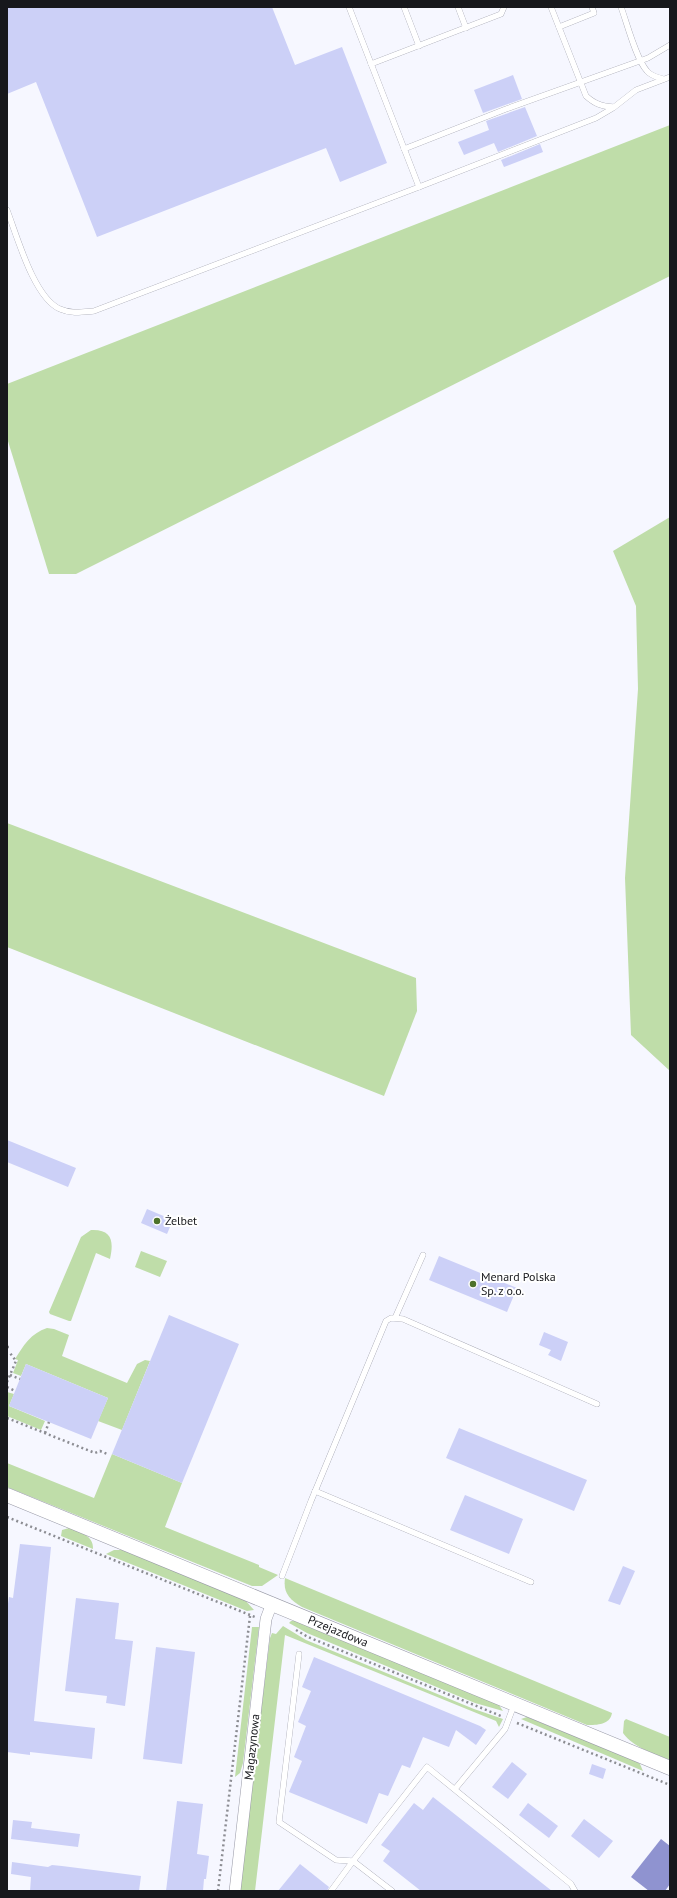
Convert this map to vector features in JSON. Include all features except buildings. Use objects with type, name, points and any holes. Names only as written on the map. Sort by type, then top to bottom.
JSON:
[{"type":"street","name":"Przejazdowa","points":[[7,1495],[670,1768]]},
{"type":"street","name":"Magazynowa","points":[[234,1891],[266,1619],[272,1603]]},
{"type":"lane","points":[[349,7],[419,187]]},
{"type":"lane","points":[[404,7],[419,46]]},
{"type":"lane","points":[[458,7],[466,28]]},
{"type":"lane","points":[[371,64],[502,14],[504,7]]},
{"type":"lane","points":[[552,7],[586,96],[592,102],[600,106],[613,108]]},
{"type":"lane","points":[[559,27],[594,13],[592,7]]},
{"type":"lane","points":[[621,7],[641,60],[647,71],[654,76],[664,79]]},
{"type":"lane","points":[[404,149],[641,60],[670,45]]},
{"type":"lane","points":[[7,210],[35,282],[46,298],[60,309],[76,313],[94,311],[596,118],[613,108],[636,90],[670,77]]},
{"type":"lane","points":[[396,1318],[423,1255]]},
{"type":"lane","points":[[282,1576],[315,1491],[386,1321],[396,1318],[403,1318],[597,1404]]},
{"type":"lane","points":[[315,1491],[530,1582]]},
{"type":"lane","points":[[298,1654],[280,1822],[336,1860],[353,1861],[392,1891]]},
{"type":"lane","points":[[455,1789],[505,1730],[515,1703]]},
{"type":"lane","points":[[330,1891],[427,1766],[571,1884],[574,1891]]},
{"type":"path","points":[[7,1348],[12,1347]]},
{"type":"path","points":[[7,1382],[16,1361],[10,1353]]},
{"type":"path","points":[[10,1375],[20,1379]]},
{"type":"path","points":[[7,1387],[15,1391]]},
{"type":"path","points":[[7,1418],[95,1453],[100,1451],[107,1454]]},
{"type":"path","points":[[45,1433],[49,1422]]},
{"type":"path","points":[[7,1517],[250,1616],[266,1619]]},
{"type":"path","points":[[218,1891],[250,1616]]},
{"type":"path","points":[[295,1630],[509,1720],[670,1785]]},
{"type":"green space","points":[[670,125],[670,276],[76,574],[49,574],[7,438],[7,384]]},
{"type":"green space","points":[[670,517],[670,1071],[631,1035],[625,878],[638,689],[636,606],[613,551]]},
{"type":"green space","points":[[7,823],[416,978],[417,1011],[384,1096],[7,947]]},
{"type":"green space","points":[[91,1230],[98,1230],[110,1237],[112,1247],[110,1259],[96,1253],[71,1321],[69,1321],[50,1314],[49,1312],[81,1237]]},
{"type":"green space","points":[[141,1251],[167,1261],[160,1277],[135,1267]]},
{"type":"green space","points":[[47,1328],[69,1335],[62,1356],[127,1383],[137,1364],[145,1360],[150,1361],[122,1430],[98,1421],[108,1398],[26,1364],[21,1376],[13,1373],[18,1360],[15,1359],[24,1345],[36,1333]]},
{"type":"green space","points":[[7,1392],[14,1394],[9,1406],[45,1421],[41,1430],[7,1416]]},
{"type":"green space","points":[[112,1454],[182,1483],[165,1527],[259,1565],[259,1567],[278,1575],[262,1586],[252,1586],[7,1487],[7,1463],[94,1498]]},
{"type":"green space","points":[[69,1528],[88,1537],[93,1544],[93,1549],[61,1536],[62,1530]]},
{"type":"green space","points":[[114,1550],[123,1550],[244,1599],[254,1610],[247,1611],[106,1554]]},
{"type":"green space","points":[[285,1578],[612,1713],[611,1717],[602,1724],[587,1725],[302,1607],[290,1598],[286,1592]]},
{"type":"green space","points":[[291,1621],[297,1621],[499,1705],[503,1711],[475,1703],[307,1633],[289,1623]]},
{"type":"green space","points":[[283,1626],[306,1640],[474,1709],[503,1719],[499,1727],[496,1721],[285,1635],[255,1891],[239,1891],[270,1638],[272,1633],[276,1634]]},
{"type":"green space","points":[[252,1627],[259,1627],[243,1763],[240,1773],[235,1777]]},
{"type":"green space","points":[[527,1717],[634,1760],[640,1764],[643,1771],[521,1719]]},
{"type":"green space","points":[[626,1719],[670,1737],[670,1760],[644,1750],[627,1738],[623,1733],[624,1721]]},
{"type":"water","points":[[661,1839],[670,1846],[670,1884],[665,1891],[649,1891],[631,1877]]},
{"type":"place","name":"Żelbet","points":[[157,1221]]},
{"type":"place","name":"Menard Polska Sp. z o.o.","points":[[473,1284]]}]
